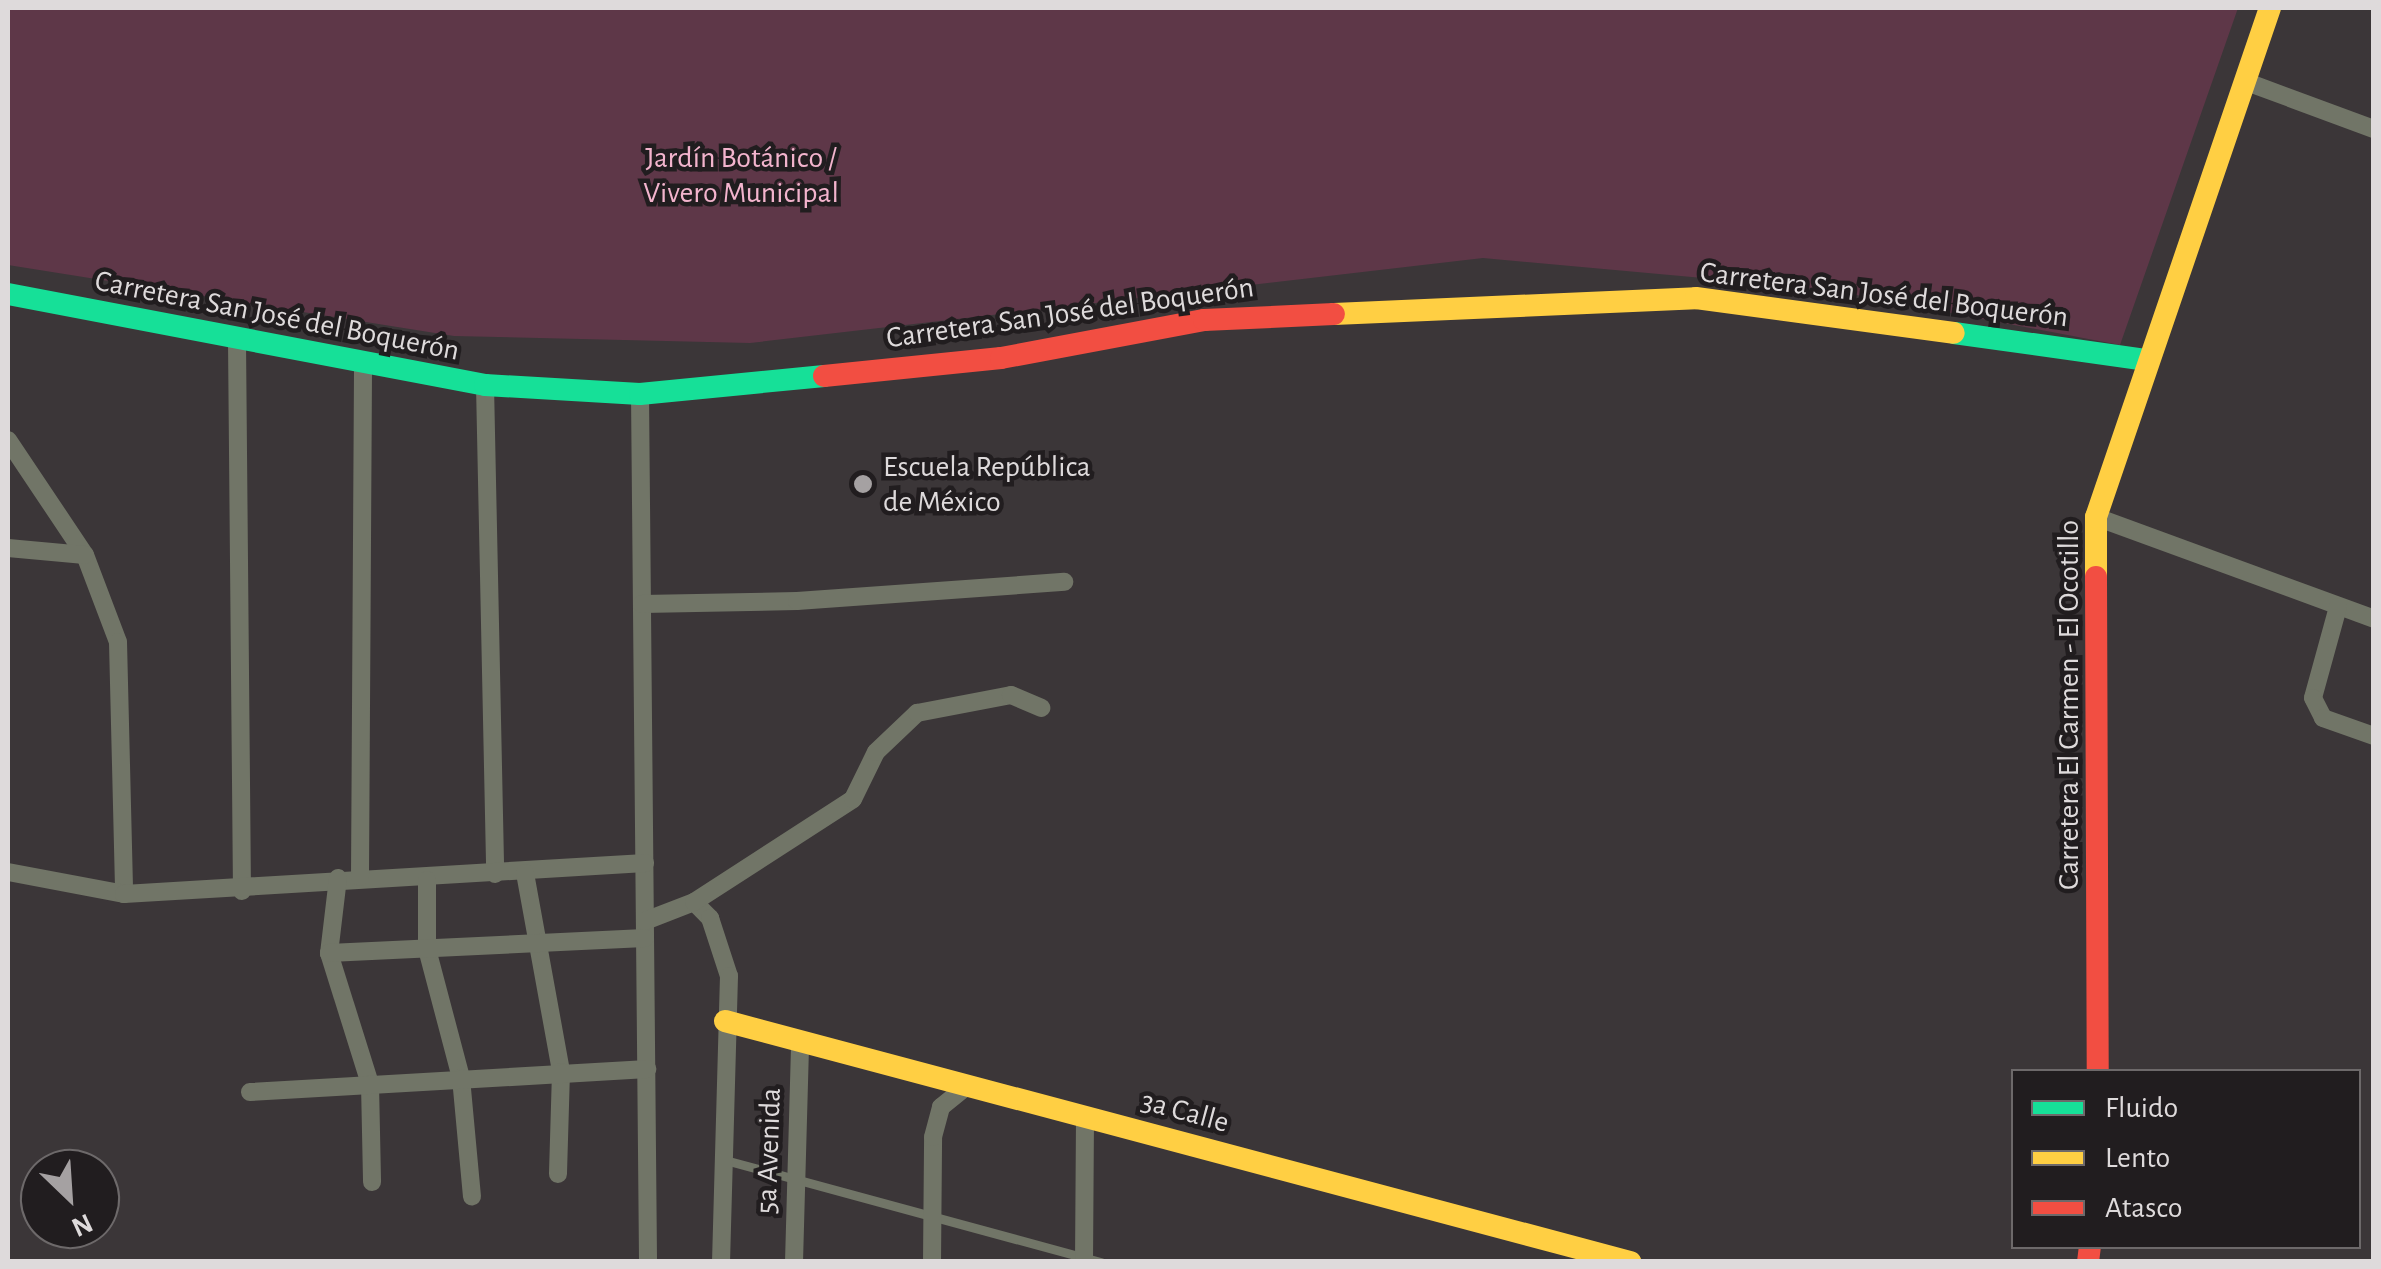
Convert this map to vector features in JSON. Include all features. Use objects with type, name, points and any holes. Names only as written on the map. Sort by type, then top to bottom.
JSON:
[{"type":"street","name":"Carretera El Carmen - El Ocotillo","points":[[2098,1069],[2096,517],[2270,8]]},
{"type":"street","points":[[2244,81],[2374,129]]},
{"type":"street","name":"Carretera San José del Boquerón","points":[[8,294],[362,366],[485,385],[640,394],[1001,358],[1204,320],[1696,298],[2147,360]]},
{"type":"street","points":[[237,341],[242,891]]},
{"type":"street","points":[[360,877],[362,366]]},
{"type":"street","points":[[485,385],[495,874]]},
{"type":"street","points":[[640,394],[648,1262]]},
{"type":"street","points":[[8,440],[84,555],[118,642],[124,894]]},
{"type":"street","points":[[2096,517],[2374,619]]},
{"type":"street","points":[[8,548],[84,555]]},
{"type":"street","points":[[642,604],[797,601],[1064,582]]},
{"type":"street","points":[[2338,607],[2313,698],[2323,718],[2374,736]]},
{"type":"street","points":[[329,953],[540,944],[645,930],[853,799],[876,752],[916,713],[1011,696],[1041,708]]},
{"type":"street","points":[[8,872],[124,894],[242,891],[338,878],[427,880],[645,863]]},
{"type":"street","points":[[525,873],[560,1072],[558,1174]]},
{"type":"street","points":[[338,878],[329,953],[370,1084],[372,1182]]},
{"type":"street","points":[[427,880],[427,948],[462,1078],[472,1196]]},
{"type":"street","points":[[694,902],[710,918],[724,960],[722,1262]]},
{"type":"street","name":"3a Calle","points":[[724,1021],[1585,1256],[1630,1262]]},
{"type":"street","name":"5a Avenida","points":[[794,1262],[800,1041]]},
{"type":"street","points":[[250,1092],[646,1069]]},
{"type":"street","points":[[932,1262],[933,1137],[941,1107],[966,1086]]},
{"type":"street","points":[[1084,1117],[1090,1260]]},
{"type":"lane","points":[[725,1160],[1090,1260]]},
{"type":"green space","name":"Jardín Botánico / Vivero Municipal","points":[[8,8],[2238,8],[2120,345],[1825,289],[1483,258],[750,343],[454,336],[8,265]]},
{"type":"traffic: fast","points":[[8,294],[485,385],[640,394],[824,376]]},
{"type":"traffic: fast","points":[[1954,333],[2147,360]]},
{"type":"traffic: slow","points":[[2096,577],[2096,517],[2270,8]]},
{"type":"traffic: slow","points":[[1334,314],[1696,298],[1954,333]]},
{"type":"traffic: slow","points":[[725,1021],[1630,1262]]},
{"type":"traffic: jam","points":[[824,376],[1001,358],[1204,320],[1334,314]]},
{"type":"traffic: jam","points":[[2096,577],[2098,1069]]},
{"type":"traffic: jam","points":[[2088,1262],[2090,1249]]},
{"type":"place","name":"Escuela República de México","points":[[863,484]]}]
